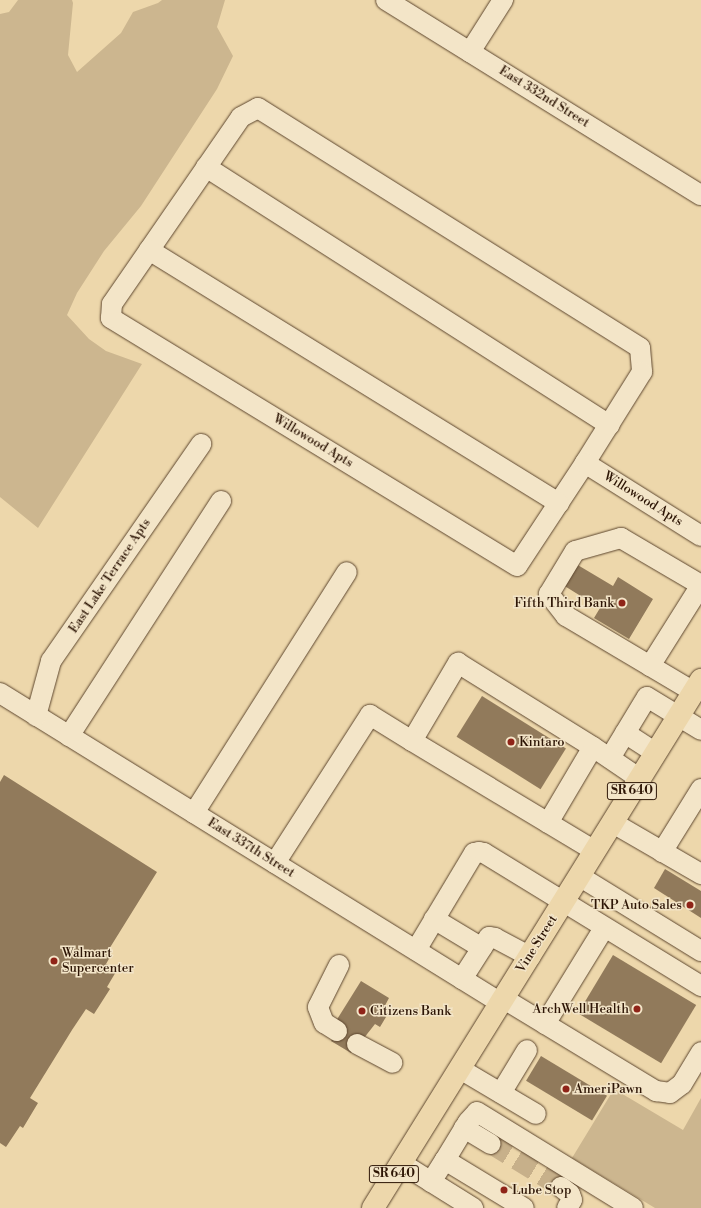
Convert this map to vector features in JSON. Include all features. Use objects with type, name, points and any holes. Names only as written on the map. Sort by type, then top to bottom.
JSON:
[{"type":"main road","name":"Vine Street","points":[[377,1206],[401,1164],[699,685]]},
{"type":"street","name":"East 332nd Street","points":[[386,0],[701,194]]},
{"type":"street","points":[[470,52],[503,0]]},
{"type":"street","name":"Willowood Apts","points":[[258,108],[640,348],[642,372],[585,463],[517,566],[112,318],[112,304],[149,250],[241,117],[258,108]]},
{"type":"street","points":[[206,167],[609,425]]},
{"type":"street","points":[[149,250],[558,503]]},
{"type":"street","name":"East Lake Terrace Apts","points":[[36,716],[51,661],[201,444]]},
{"type":"street","name":"Willowood Apts","points":[[585,463],[701,536]]},
{"type":"street","points":[[69,736],[221,501]]},
{"type":"street","points":[[650,666],[701,585],[621,538],[575,551],[549,594],[566,616],[650,666],[699,685]]},
{"type":"street","points":[[194,813],[347,572]]},
{"type":"street","points":[[412,741],[458,663],[593,747],[640,779]]},
{"type":"street","name":"East 337th Street","points":[[0,693],[462,979],[545,1024],[656,1091],[670,1093],[682,1084],[701,1052]]},
{"type":"street","points":[[610,758],[647,697],[701,730]]},
{"type":"street","points":[[275,862],[370,715],[595,851]]},
{"type":"street","points":[[625,733],[656,753]]},
{"type":"street","points":[[548,823],[593,747]]},
{"type":"street","points":[[662,852],[701,789]]},
{"type":"street","points":[[613,823],[701,873]]},
{"type":"street","points":[[416,950],[474,853],[479,852],[484,853],[604,928],[701,986]]},
{"type":"street","points":[[579,876],[701,951]]},
{"type":"street","points":[[434,919],[482,948]]},
{"type":"street","points":[[545,1024],[604,928]]},
{"type":"street","points":[[462,979],[489,937],[495,938],[530,957]]},
{"type":"street","points":[[337,1031],[324,1023],[318,1007],[339,965]]},
{"type":"street","points":[[357,1044],[392,1063]]},
{"type":"street","points":[[501,1093],[527,1050]]},
{"type":"street","points":[[460,1069],[536,1114]]},
{"type":"street","points":[[431,1182],[464,1128],[477,1112],[633,1208]]},
{"type":"street","points":[[464,1128],[491,1144]]},
{"type":"street","points":[[445,1160],[524,1208]]},
{"type":"street","points":[[401,1164],[473,1208]]},
{"type":"street","points":[[561,1187],[570,1194],[572,1200],[567,1208]]},
{"type":"shaded area","points":[[18,0],[72,0],[73,3],[68,55],[77,72],[121,33],[133,12],[158,3],[162,0],[225,0],[217,27],[233,56],[217,89],[141,206],[104,251],[77,293],[67,315],[89,339],[106,351],[142,364],[38,528],[0,497],[0,14],[9,12]]},
{"type":"shaded area","points":[[614,1089],[683,1130],[701,1098],[701,1208],[655,1208],[572,1158]]},
{"type":"building","name":"Fifth Third Bank","points":[[576,564],[613,586],[618,577],[653,599],[629,639],[594,618],[600,608],[563,585]]},
{"type":"building","name":"Kintaro","points":[[482,696],[566,748],[541,789],[457,737]]},
{"type":"building","name":"Walmart Supercenter","points":[[4,775],[157,872],[106,954],[110,957],[106,964],[117,970],[107,987],[110,989],[94,1014],[86,1009],[72,1030],[30,1098],[38,1103],[23,1128],[20,1126],[6,1147],[0,1143],[0,782]]},
{"type":"building","name":"TKP Auto Sales","points":[[665,869],[701,891],[701,918],[654,888]]},
{"type":"building","name":"ArchWell Health","points":[[613,955],[696,1005],[661,1063],[578,1013]]},
{"type":"building","points":[[361,981],[389,998],[381,1013],[386,1017],[380,1027],[375,1024],[364,1038],[362,1037],[351,1053],[331,1041],[341,1024],[336,1021]]},
{"type":"building","name":"AmeriPawn","points":[[541,1056],[607,1096],[592,1121],[526,1081]]},
{"type":"tunnel","points":[[491,1144],[561,1187]]},
{"type":"place","name":"Fifth Third Bank","points":[[622,603]]},
{"type":"place","name":"Kintaro","points":[[511,742]]},
{"type":"place","name":"TKP Auto Sales","points":[[690,905]]},
{"type":"place","name":"Walmart Supercenter","points":[[54,961]]},
{"type":"place","name":"ArchWell Health","points":[[637,1009]]},
{"type":"place","name":"Citizens Bank","points":[[362,1011]]},
{"type":"place","name":"AmeriPawn","points":[[566,1089]]},
{"type":"place","name":"Lube Stop","points":[[504,1190]]}]
